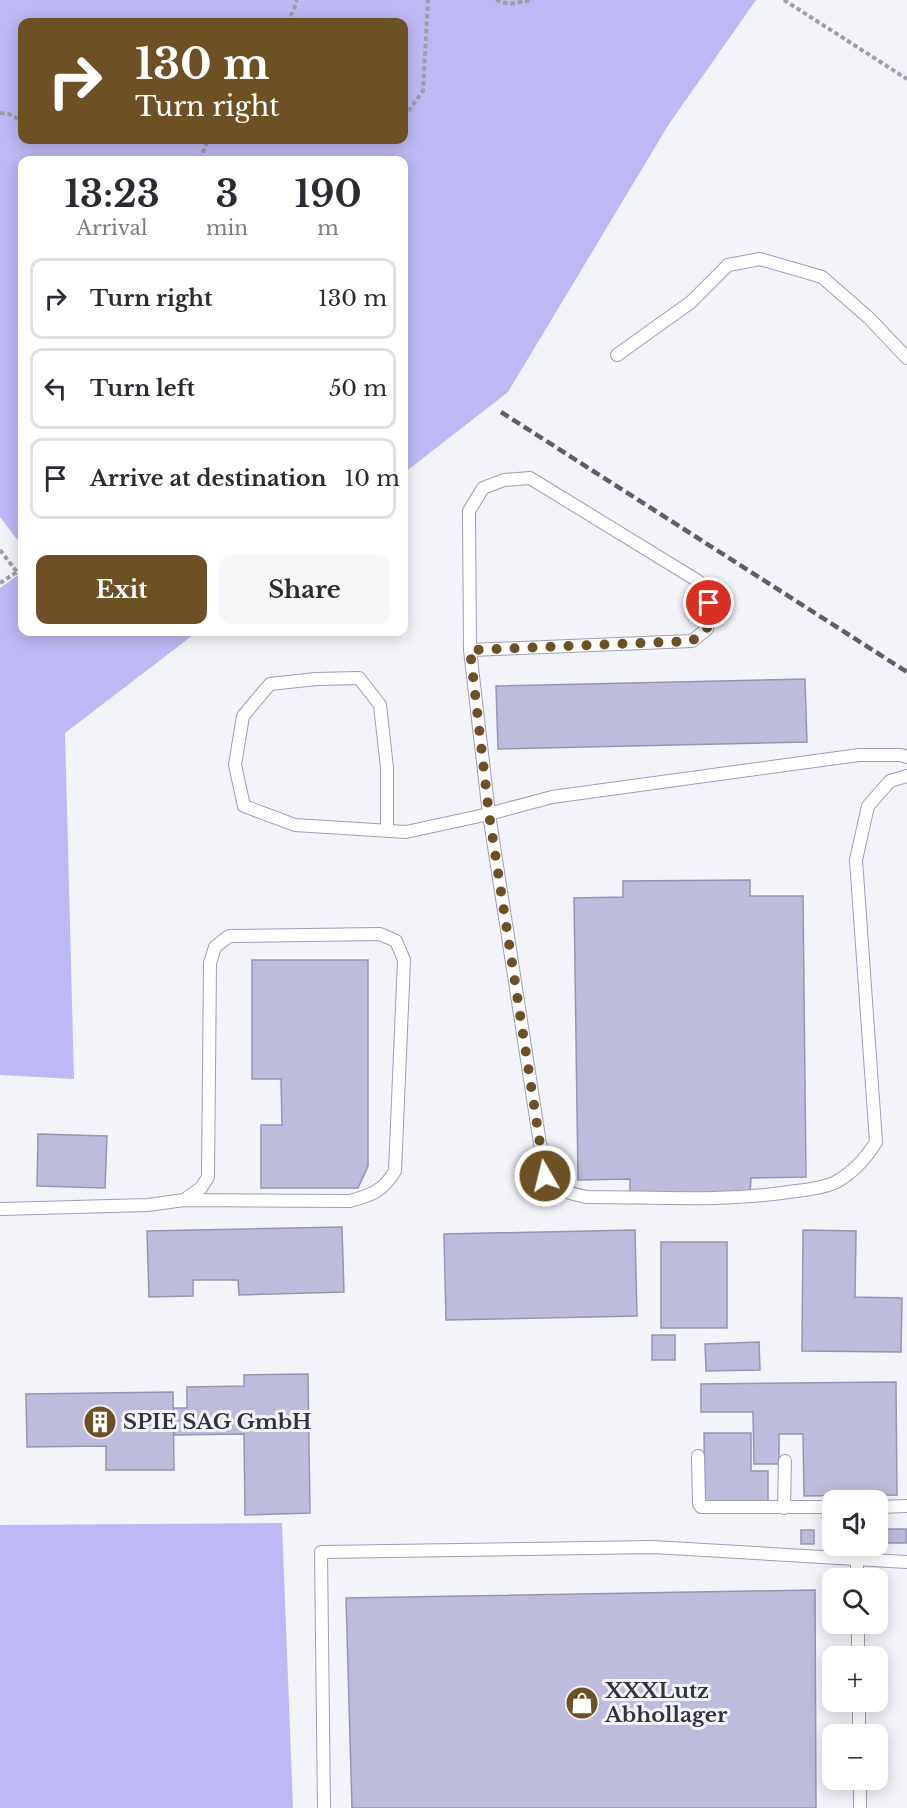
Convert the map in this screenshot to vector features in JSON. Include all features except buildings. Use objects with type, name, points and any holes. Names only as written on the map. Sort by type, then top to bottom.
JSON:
[{"type":"lane","points":[[617,356],[691,302],[728,266],[760,258],[822,277],[869,318],[907,358]]},
{"type":"lane","points":[[470,650],[692,641],[707,629],[709,603],[698,581],[530,478],[504,480],[483,488],[469,511],[470,650],[489,814],[545,1176],[556,1188],[572,1194],[587,1197],[760,1197],[812,1189],[832,1183],[865,1161],[876,1142],[856,860],[868,806],[890,781],[907,776]]},
{"type":"lane","points":[[387,831],[387,768],[380,705],[359,678],[316,679],[270,684],[243,717],[235,765],[244,806],[295,825],[387,831],[406,832],[489,814],[552,797],[817,762],[859,754],[907,757]]},
{"type":"lane","points":[[0,1209],[148,1205],[184,1200],[350,1201],[368,1197],[386,1185],[395,1171],[404,972],[404,960],[396,941],[380,934],[229,936],[215,947],[210,963],[208,1178],[201,1188],[184,1200]]},
{"type":"lane","points":[[698,1456],[699,1504],[701,1507],[822,1507]]},
{"type":"lane","points":[[784,1508],[785,1461]]},
{"type":"lane","points":[[888,1507],[907,1506]]},
{"type":"lane","points":[[324,1808],[321,1551],[653,1547],[907,1562]]},
{"type":"lane","points":[[857,1559],[857,1568]]},
{"type":"lane","points":[[860,1790],[860,1808]]},
{"type":"path","points":[[288,18],[297,0]]},
{"type":"path","points":[[408,112],[423,91],[428,0]]},
{"type":"path","points":[[496,0],[509,4],[533,0]]},
{"type":"path","points":[[784,0],[907,79]]},
{"type":"path","points":[[0,113],[9,114],[18,119]]},
{"type":"path","points":[[0,550],[18,570]]},
{"type":"path","points":[[0,583],[18,573]]},
{"type":"shaded area","points":[[0,0],[756,0],[669,124],[508,392],[408,470],[408,156],[18,156],[18,541],[0,517]]},
{"type":"shaded area","points":[[18,575],[18,636],[192,636],[65,733],[74,1079],[0,1075],[0,588]]},
{"type":"shaded area","points":[[282,1523],[293,1808],[0,1808],[0,1525]]},
{"type":"railway","points":[[501,412],[907,672]]},
{"type":"place","name":"SPIE SAG GmbH","points":[[100,1422]]},
{"type":"place","name":"XXXLutz Abhollager","points":[[582,1703]]},
{"type":"route","points":[[545,1176],[489,814],[470,650],[692,641],[707,629],[709,603]]}]
